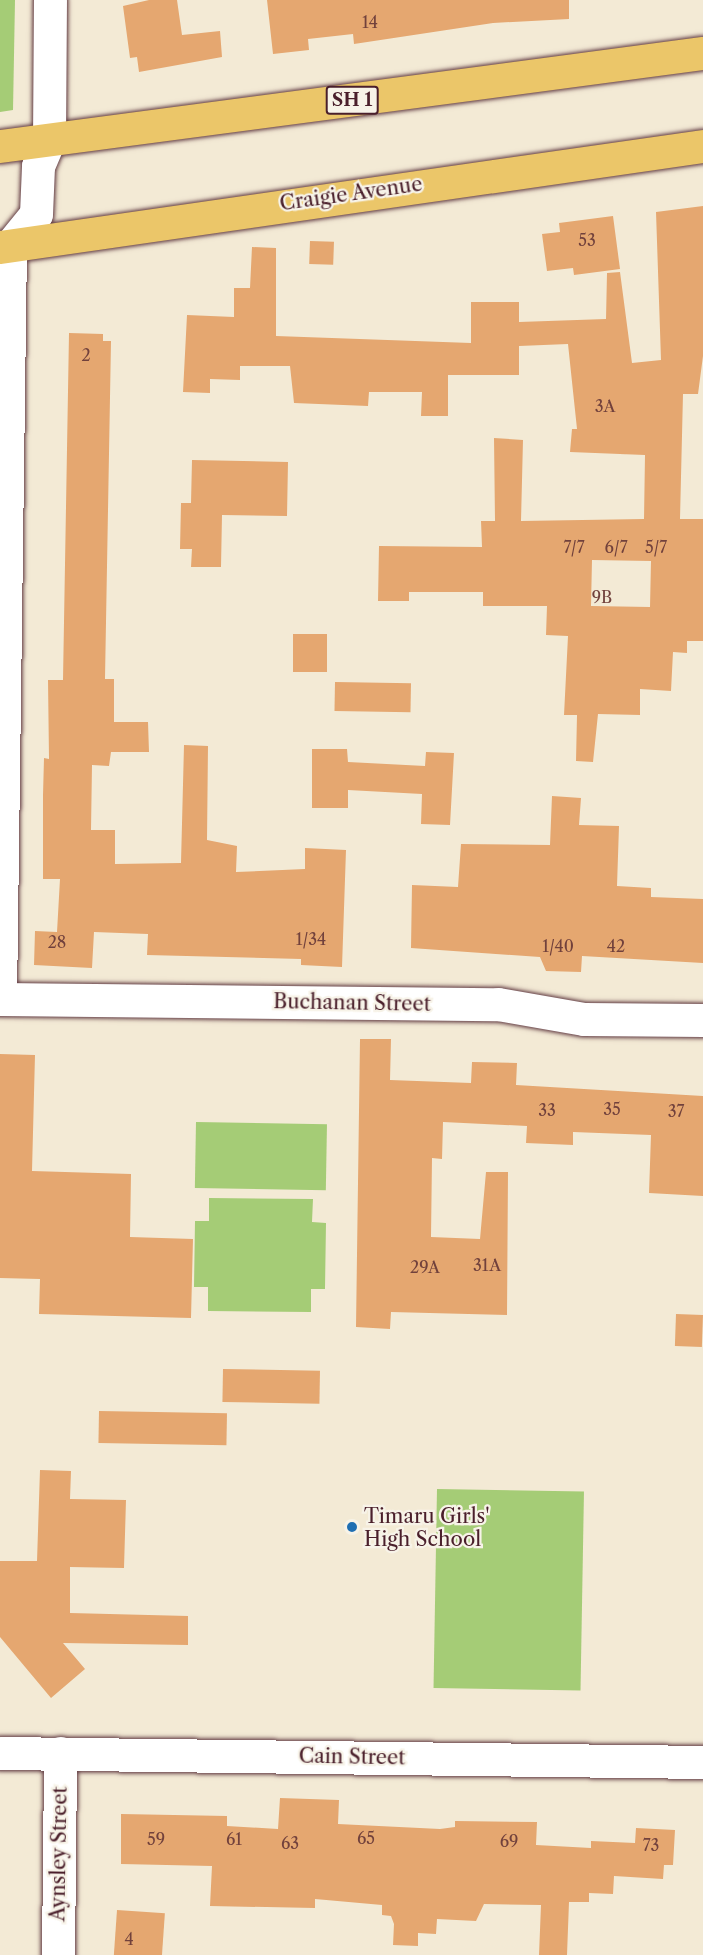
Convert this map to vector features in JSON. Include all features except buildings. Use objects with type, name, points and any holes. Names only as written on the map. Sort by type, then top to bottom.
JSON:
[{"type":"highway","name":"SH 1","points":[[0,146],[703,53]]},
{"type":"highway","name":"Craigie Avenue","points":[[5,247],[703,146]]},
{"type":"street","points":[[0,999],[5,247],[36,214],[38,166],[49,140],[50,0]]},
{"type":"street","name":"Buchanan Street","points":[[0,999],[498,1005],[584,1019],[703,1020]]},
{"type":"street","name":"Cain Street","points":[[0,1753],[703,1762]]},
{"type":"street","name":"Aynsley Street","points":[[58,1955],[60,1754]]},
{"type":"green space","points":[[0,0],[15,0],[13,110],[0,112]]},
{"type":"green space","points":[[196,1122],[327,1124],[326,1190],[195,1188]]},
{"type":"green space","points":[[209,1198],[313,1199],[312,1222],[326,1223],[325,1289],[311,1289],[311,1312],[208,1311],[208,1287],[194,1287],[195,1221],[209,1221]]},
{"type":"green space","points":[[437,1489],[584,1492],[581,1691],[434,1688]]},
{"type":"place","name":"Timaru Girls' High School","points":[[352,1527]]}]
